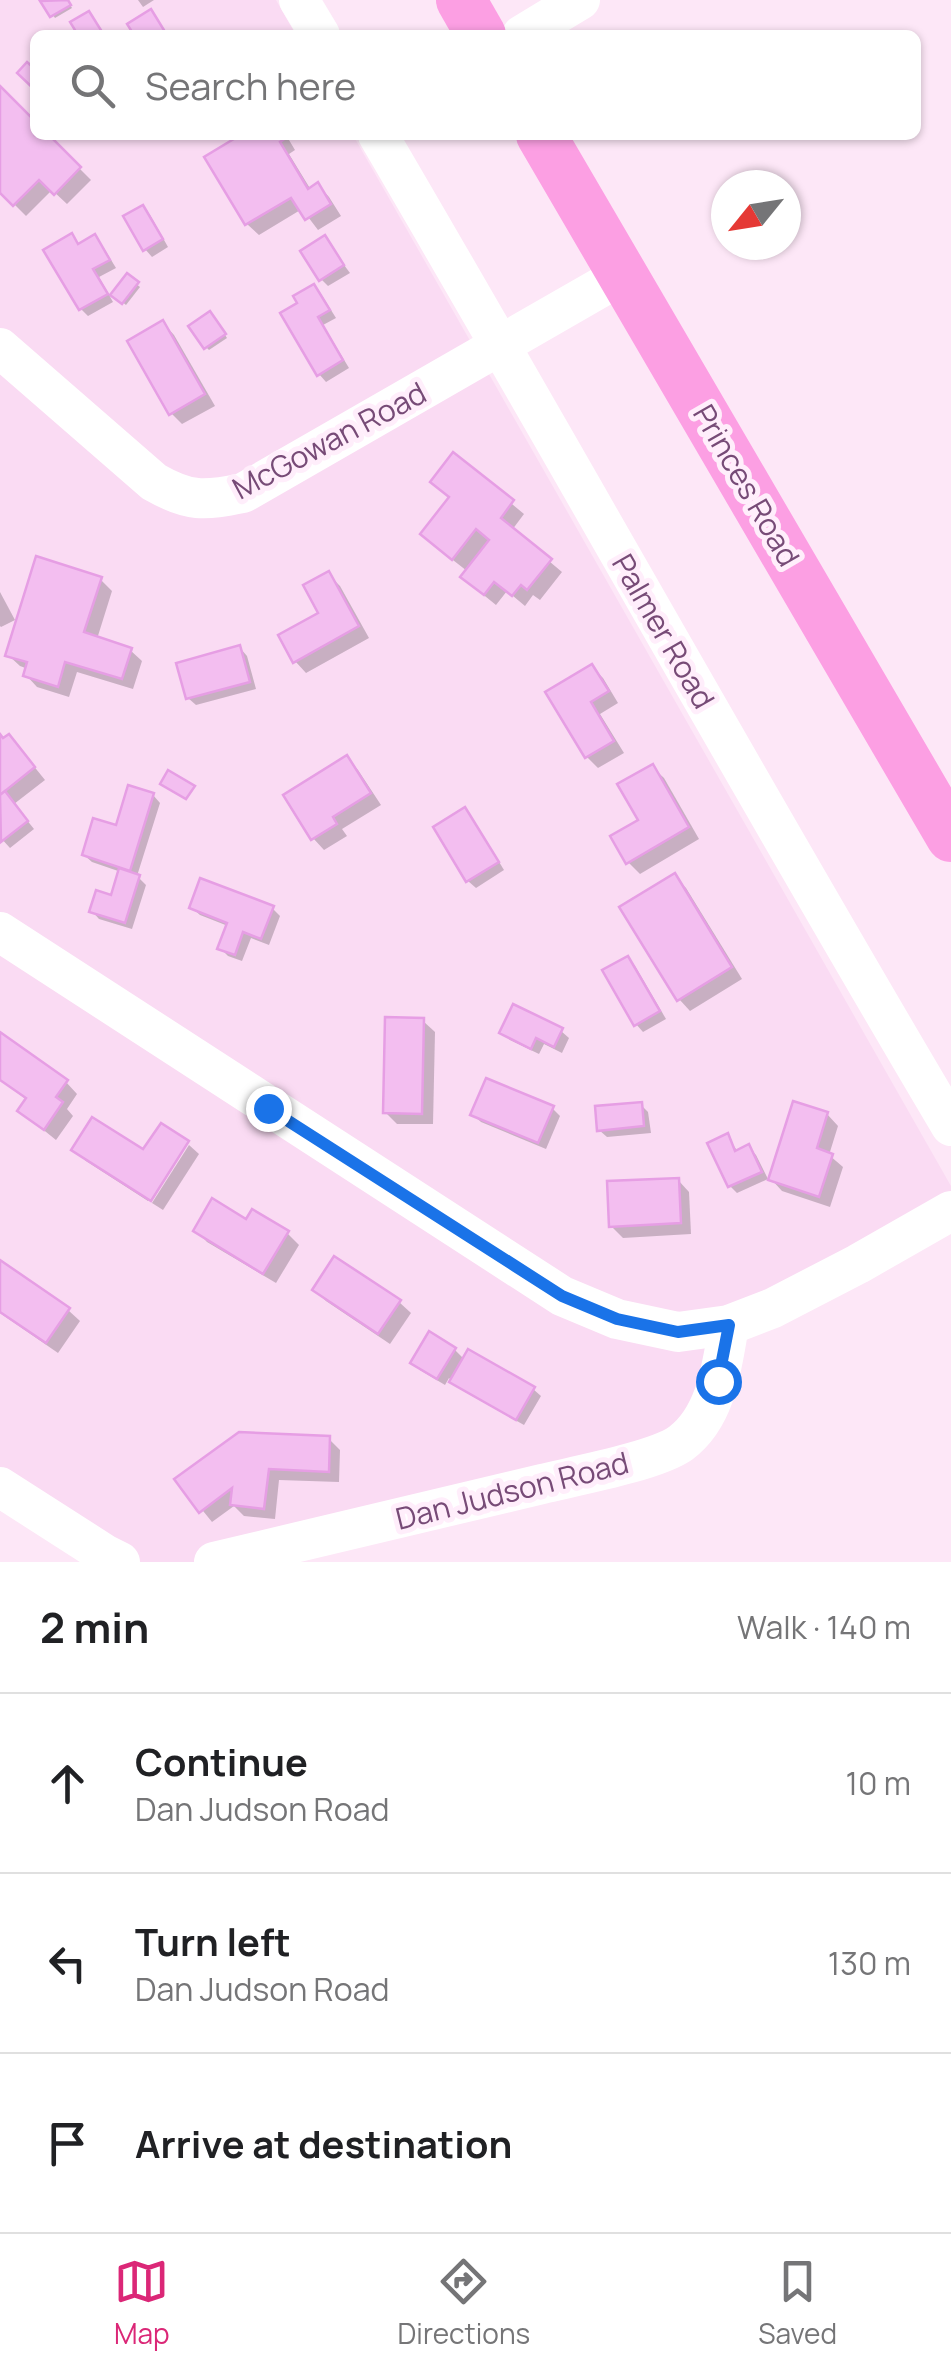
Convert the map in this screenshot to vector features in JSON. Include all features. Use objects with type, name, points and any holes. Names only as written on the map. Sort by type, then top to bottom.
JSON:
[{"type":"main road","points":[[461,0],[478,30]]},
{"type":"main road","name":"Princes Road","points":[[544,140],[951,837]]},
{"type":"street","points":[[300,0],[317,30]]},
{"type":"street","points":[[530,30],[580,0]]},
{"type":"street","name":"Palmer Road","points":[[381,140],[829,921],[951,1126]]},
{"type":"street","name":"McGowan Road","points":[[0,348],[154,482],[181,497],[214,499],[244,494],[624,274]]},
{"type":"street","points":[[0,932],[562,1296],[617,1319],[678,1332],[729,1325],[824,1282],[951,1211]]},
{"type":"street","name":"Dan Judson Road","points":[[214,1562],[590,1473],[680,1444],[698,1426],[710,1404],[729,1325]]},
{"type":"street","points":[[0,1487],[120,1562]]},
{"type":"shaded area","points":[[0,0],[276,0],[293,30],[30,30],[30,140],[356,140],[951,1186],[951,1225],[746,1330],[705,1448],[286,1562],[87,1562],[0,1504]]},
{"type":"building","points":[[68,0],[71,5],[50,17],[40,1]]},
{"type":"building","points":[[151,9],[164,30],[131,30],[127,24]]},
{"type":"building","points":[[89,11],[101,30],[75,30],[70,22]]},
{"type":"building","points":[[27,62],[30,65],[30,85],[17,73]]},
{"type":"building","points":[[0,86],[30,116],[30,140],[54,140],[81,167],[54,195],[39,180],[13,206],[0,193]]},
{"type":"building","points":[[232,140],[283,140],[280,142],[308,189],[318,182],[331,204],[305,220],[291,198],[245,225],[204,157]]},
{"type":"building","points":[[143,205],[163,239],[143,251],[123,216]]},
{"type":"building","points":[[72,233],[78,244],[95,234],[110,260],[93,269],[108,294],[79,310],[43,250]]},
{"type":"building","points":[[325,235],[344,265],[319,281],[300,251]]},
{"type":"building","points":[[127,273],[139,282],[122,304],[110,295]]},
{"type":"building","points":[[314,284],[330,310],[318,317],[343,360],[317,376],[280,313],[297,303],[293,296]]},
{"type":"building","points":[[210,311],[226,334],[204,349],[188,326]]},
{"type":"building","points":[[163,320],[205,394],[169,415],[127,341]]},
{"type":"building","points":[[453,452],[514,500],[501,518],[552,559],[527,590],[521,585],[512,596],[494,582],[484,595],[460,577],[489,540],[476,529],[452,560],[420,534],[449,497],[430,482]]},
{"type":"building","points":[[36,556],[102,577],[84,632],[132,648],[122,679],[65,662],[58,687],[23,676],[27,662],[5,656]]},
{"type":"building","points":[[329,571],[359,626],[293,663],[278,635],[318,613],[303,585]]},
{"type":"building","points":[[240,645],[250,682],[186,699],[176,663]]},
{"type":"building","points":[[592,664],[609,691],[591,702],[614,741],[585,758],[545,692]]},
{"type":"building","points":[[0,734],[3,738],[9,734],[35,767],[0,795]]},
{"type":"building","points":[[347,755],[371,793],[333,817],[337,824],[311,840],[283,795]]},
{"type":"building","points":[[653,764],[689,827],[626,864],[610,836],[638,820],[617,784]]},
{"type":"building","points":[[168,770],[195,786],[186,799],[160,784]]},
{"type":"building","points":[[128,785],[154,793],[130,871],[82,855],[93,818],[116,825]]},
{"type":"building","points":[[5,791],[28,821],[1,842],[0,795]]},
{"type":"building","points":[[465,807],[499,862],[466,882],[433,827]]},
{"type":"building","points":[[119,868],[140,875],[125,923],[89,912],[96,890],[111,895]]},
{"type":"building","points":[[675,873],[732,967],[677,1001],[619,907]]},
{"type":"building","points":[[200,878],[274,906],[261,939],[243,932],[235,955],[217,949],[227,923],[189,908]]},
{"type":"building","points":[[628,956],[660,1011],[634,1026],[602,970]]},
{"type":"building","points":[[513,1004],[563,1028],[554,1047],[536,1038],[531,1049],[499,1033]]},
{"type":"building","points":[[385,1017],[424,1018],[422,1114],[383,1113]]},
{"type":"building","points":[[0,1032],[68,1080],[56,1097],[63,1102],[44,1130],[17,1111],[26,1098],[0,1080]]},
{"type":"building","points":[[486,1078],[554,1106],[538,1143],[470,1115]]},
{"type":"building","points":[[793,1101],[828,1112],[817,1148],[833,1154],[819,1197],[768,1180]]},
{"type":"building","points":[[642,1102],[644,1126],[597,1131],[595,1106]]},
{"type":"building","points":[[92,1117],[143,1149],[161,1123],[189,1141],[151,1201],[71,1150]]},
{"type":"building","points":[[728,1133],[735,1151],[749,1144],[762,1172],[728,1187],[707,1143]]},
{"type":"building","points":[[679,1178],[681,1223],[609,1227],[607,1181]]},
{"type":"building","points":[[212,1198],[246,1219],[252,1209],[289,1231],[263,1274],[193,1231]]},
{"type":"building","points":[[334,1256],[401,1300],[378,1334],[312,1290]]},
{"type":"building","points":[[0,1260],[70,1308],[46,1343],[0,1312]]},
{"type":"building","points":[[429,1331],[456,1348],[437,1379],[410,1363]]},
{"type":"building","points":[[468,1349],[535,1387],[516,1420],[449,1382]]},
{"type":"building","points":[[239,1432],[330,1436],[329,1472],[269,1469],[264,1509],[230,1505],[232,1488],[199,1513],[174,1479]]},
{"type":"route","points":[[268,1108],[562,1296],[617,1319],[678,1332],[729,1325],[718,1381]]}]
